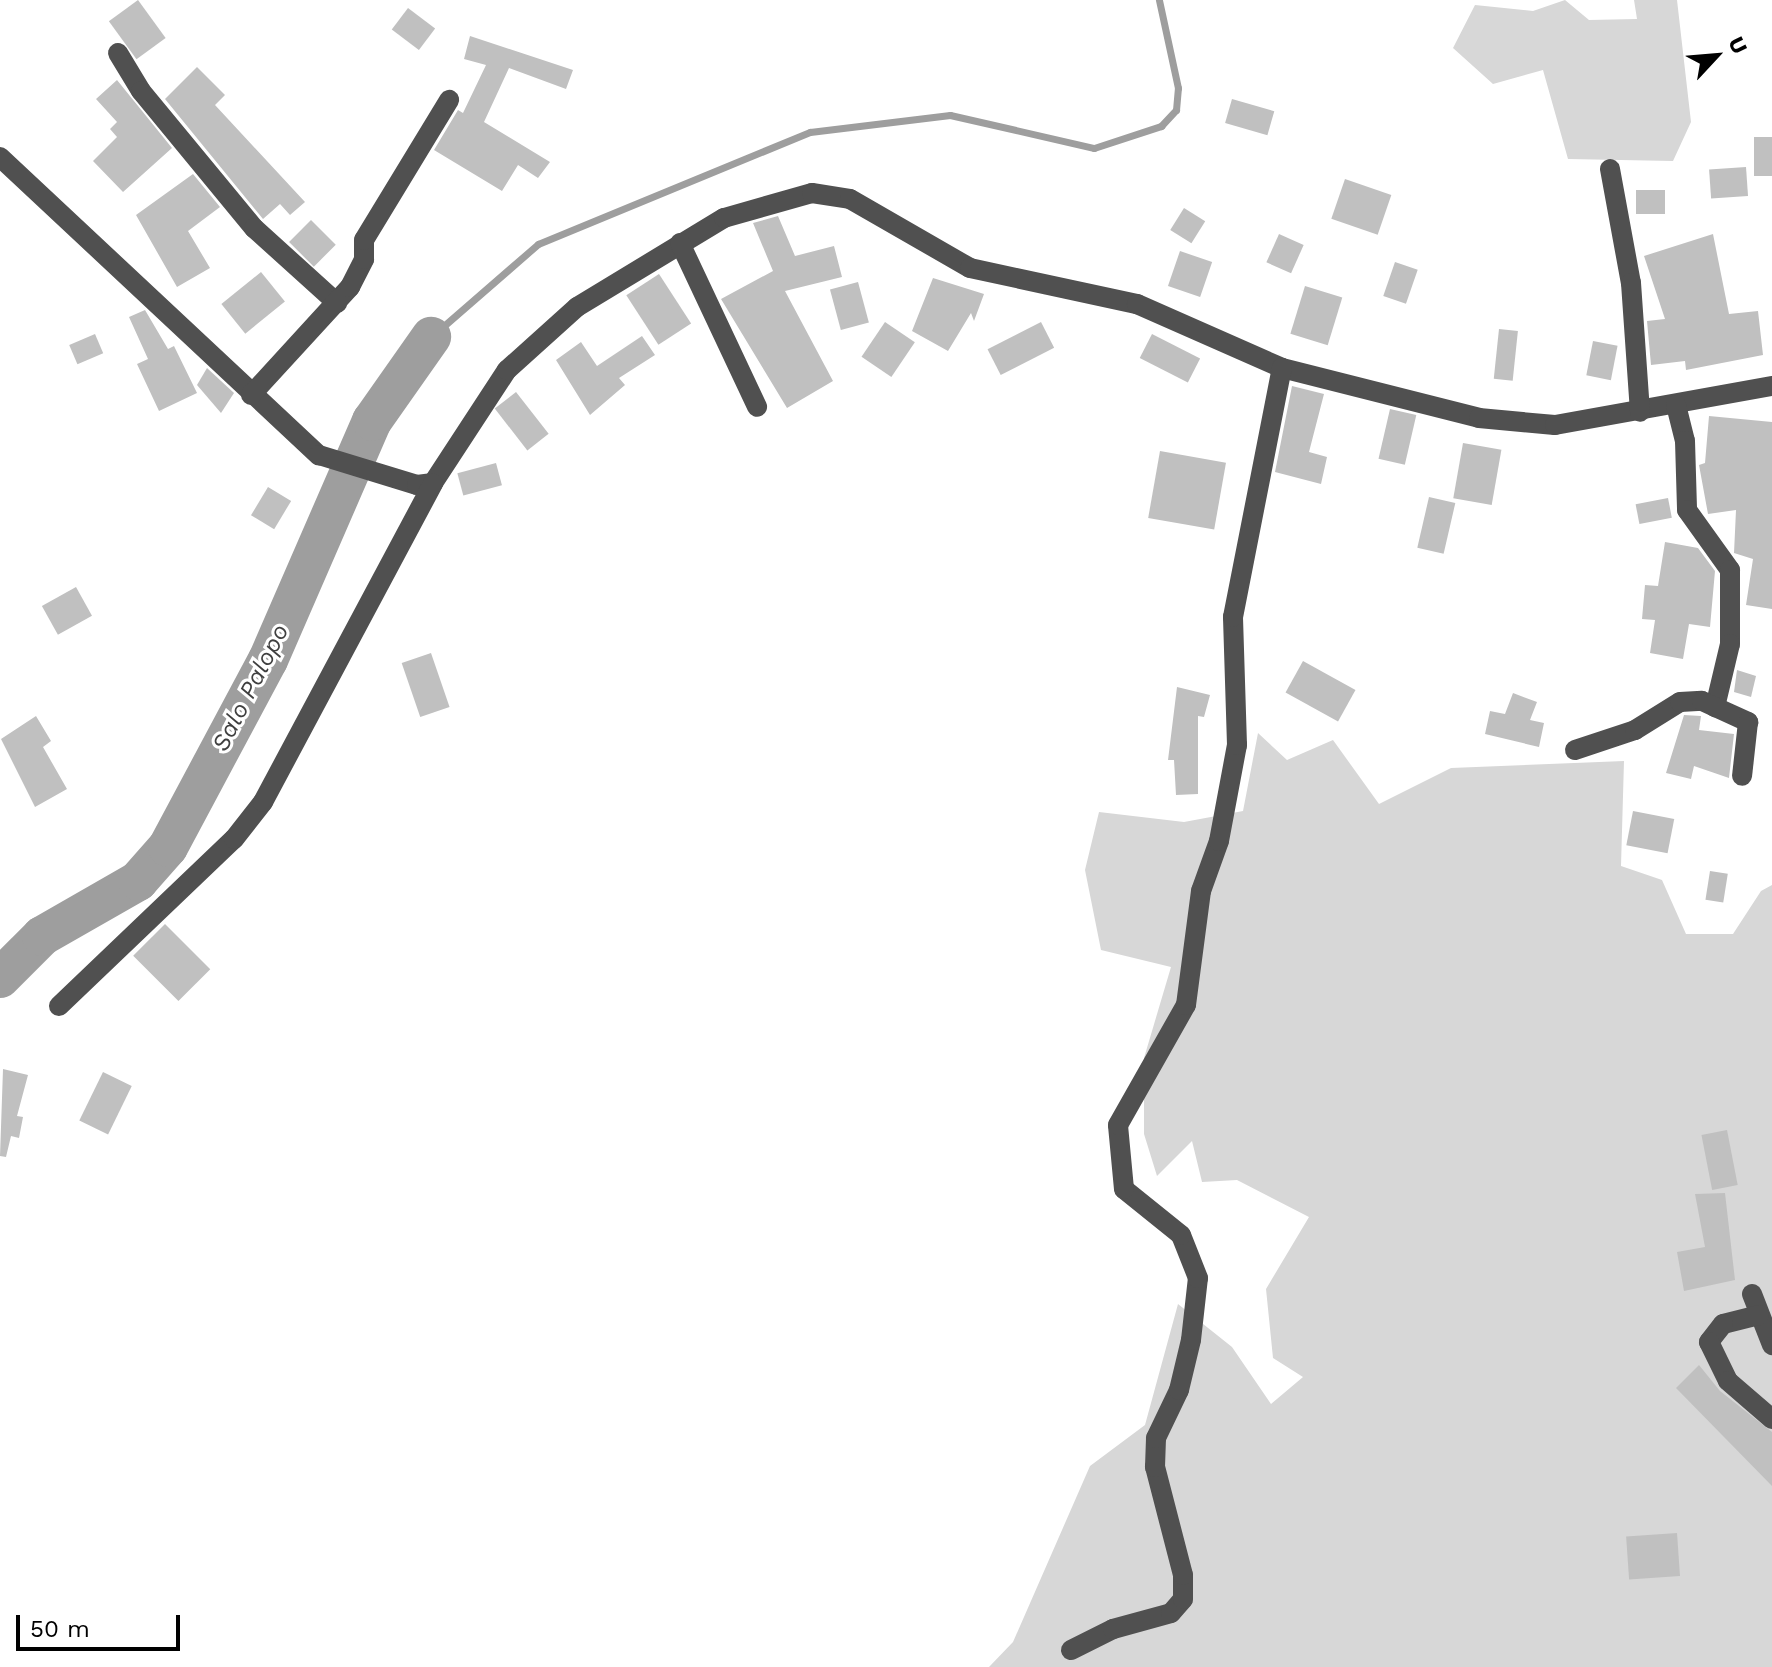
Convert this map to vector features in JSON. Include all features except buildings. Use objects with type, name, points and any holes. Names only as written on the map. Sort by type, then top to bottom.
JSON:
[{"type":"street","points":[[118,53],[141,91],[254,228],[337,303]]},
{"type":"street","points":[[251,395],[337,303],[360,273],[364,240],[449,100]]},
{"type":"street","points":[[0,157],[251,395],[319,455],[425,484]]},
{"type":"street","points":[[1610,169],[1631,283],[1640,412]]},
{"type":"street","points":[[59,1006],[234,839],[263,802],[425,484],[481,405],[531,345],[577,307],[724,218],[812,193],[850,199],[970,268],[1137,304],[1282,368],[1512,423],[1555,425],[1772,386]]},
{"type":"street","points":[[680,243],[757,407]]},
{"type":"street","points":[[1071,1650],[1113,1629],[1171,1613],[1183,1599],[1183,1575],[1155,1467],[1156,1438],[1179,1390],[1191,1340],[1198,1278],[1181,1235],[1124,1189],[1118,1125],[1186,1005],[1201,891],[1219,841],[1237,745],[1233,617],[1282,368]]},
{"type":"street","points":[[1676,405],[1685,441],[1687,510],[1730,570],[1730,644],[1715,707]]},
{"type":"street","points":[[1575,750],[1635,730],[1680,702],[1715,707],[1751,728],[1742,776]]},
{"type":"street","points":[[1752,1294],[1772,1345]]},
{"type":"street","points":[[1759,1315],[1723,1324],[1709,1342],[1728,1381],[1772,1419]]},
{"type":"shaded area","points":[[1565,0],[1589,20],[1637,19],[1634,0],[1677,0],[1691,122],[1673,161],[1568,159],[1543,70],[1493,84],[1453,48],[1475,5],[1533,11]]},
{"type":"shaded area","points":[[1258,733],[1287,760],[1333,740],[1379,804],[1451,768],[1624,761],[1621,866],[1662,880],[1686,934],[1733,934],[1761,891],[1772,885],[1772,1667],[989,1667],[1013,1642],[1090,1466],[1145,1425],[1178,1304],[1232,1347],[1271,1404],[1303,1377],[1273,1358],[1266,1289],[1309,1217],[1237,1180],[1202,1182],[1192,1141],[1157,1176],[1144,1134],[1144,1058],[1171,967],[1101,950],[1085,870],[1099,812],[1184,822],[1243,811]]},
{"type":"waterway","points":[[431,337],[538,244],[810,132],[950,115],[1094,148],[1161,126],[1176,110],[1178,88],[1159,0]]},
{"type":"waterway","name":"Salo Palopo","points":[[0,978],[42,936],[138,881],[168,847],[268,660],[372,421],[431,337]]}]
